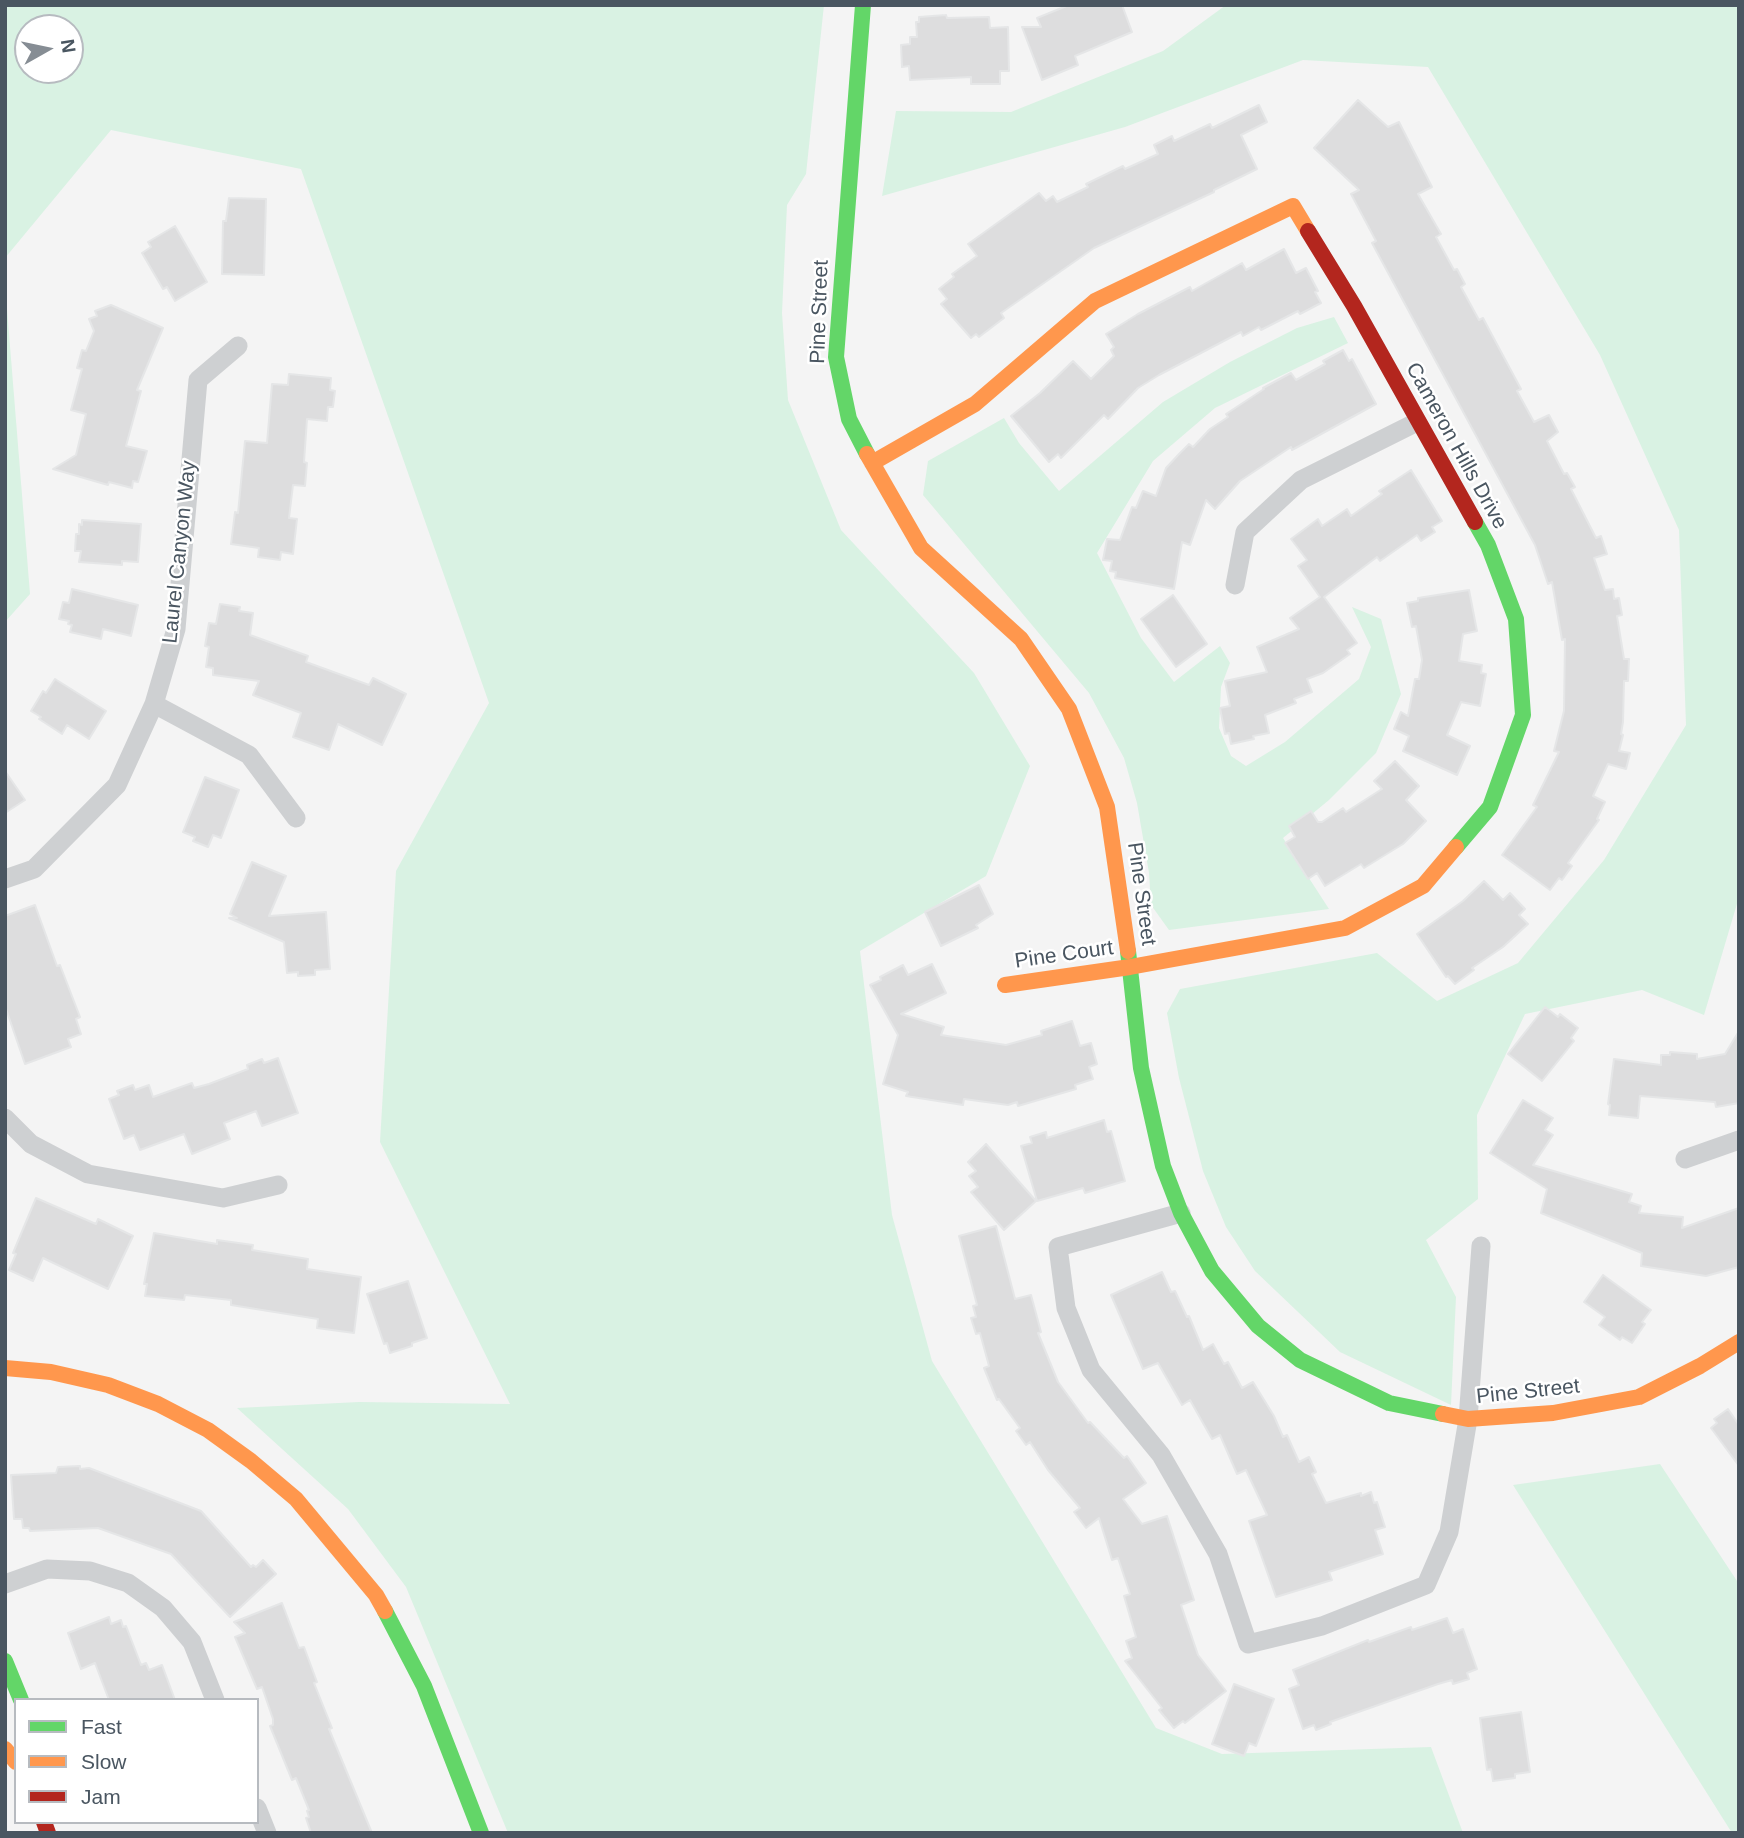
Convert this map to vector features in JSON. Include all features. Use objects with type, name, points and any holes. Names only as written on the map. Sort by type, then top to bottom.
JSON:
[{"type":"street","name":"Pine Street","points":[[863,5],[836,357],[849,419],[921,548],[1021,639],[1069,709],[1107,807],[1130,967],[1141,1068],[1163,1166],[1181,1213],[1212,1272],[1258,1326],[1300,1360],[1389,1403],[1468,1419],[1553,1413],[1639,1397],[1700,1366],[1739,1342]]},
{"type":"street","name":"Cameron Hills Drive","points":[[872,463],[975,404],[1095,301],[1293,206],[1354,306],[1416,422],[1488,545],[1516,619],[1523,715],[1490,807],[1423,886],[1345,928],[1130,967]]},
{"type":"street","name":"Laurel Canyon Way","points":[[5,879],[34,869],[117,785],[154,704],[176,629],[198,380],[238,346]]},
{"type":"street","points":[[1235,585],[1245,533],[1301,480],[1416,422]]},
{"type":"street","points":[[154,704],[249,755],[296,818]]},
{"type":"street","name":"Pine Court","points":[[1004,985],[1130,967]]},
{"type":"street","points":[[5,1118],[32,1144],[88,1174],[223,1198],[278,1185]]},
{"type":"street","points":[[1685,1158],[1739,1140]]},
{"type":"street","points":[[1181,1213],[1058,1247],[1066,1308],[1091,1370],[1161,1455],[1218,1554],[1248,1644],[1322,1626],[1426,1585],[1449,1532],[1468,1419],[1481,1245]]},
{"type":"street","points":[[5,1368],[51,1372],[108,1385],[158,1405],[208,1430],[251,1461],[296,1499],[376,1595],[424,1686],[481,1833]]},
{"type":"street","points":[[5,1584],[47,1569],[90,1572],[128,1583],[163,1608],[192,1642],[214,1698]]},
{"type":"street","points":[[5,1661],[20,1698]]},
{"type":"street","points":[[259,1813],[267,1833]]},
{"type":"green space","points":[[5,5],[824,5],[806,174],[787,205],[782,313],[788,400],[841,530],[974,673],[1030,766],[986,876],[860,951],[892,1215],[932,1361],[1156,1728],[1222,1754],[1431,1747],[1463,1833],[508,1833],[406,1587],[348,1509],[237,1408],[359,1402],[510,1404],[380,1142],[396,871],[489,703],[301,169],[111,130],[5,258]]},
{"type":"green space","points":[[1226,5],[1739,5],[1739,897],[1704,1015],[1642,990],[1525,1014],[1477,1115],[1478,1199],[1426,1240],[1456,1297],[1451,1405],[1340,1352],[1255,1271],[1226,1227],[1203,1171],[1179,1078],[1167,1013],[1180,989],[1377,953],[1437,1001],[1518,963],[1604,860],[1686,725],[1679,530],[1600,355],[1428,67],[1303,60],[1125,127],[882,196],[896,111],[1011,112],[1163,51]]},
{"type":"green space","points":[[5,284],[30,594],[5,622]]},
{"type":"green space","points":[[1334,317],[1348,343],[1215,408],[1153,461],[1097,553],[1141,638],[1174,682],[1220,646],[1230,663],[1221,687],[1219,728],[1231,756],[1246,766],[1285,742],[1359,679],[1371,647],[1352,607],[1381,619],[1401,694],[1376,753],[1329,800],[1283,838],[1329,909],[1169,930],[1151,905],[1149,873],[1137,803],[1124,758],[1089,693],[923,495],[928,461],[1004,418],[1019,443],[1059,491],[1163,402],[1230,362],[1297,328]]},
{"type":"green space","points":[[1660,1464],[1739,1584],[1739,1833],[1732,1833],[1513,1485]]},
{"type":"building","points":[[1069,5],[1122,5],[1132,32],[1075,56],[1078,65],[1042,80],[1022,27],[1041,27],[1037,18]]},
{"type":"building","points":[[946,15],[947,18],[989,17],[990,28],[1008,27],[1009,71],[1000,71],[1000,84],[971,84],[971,77],[910,80],[909,66],[902,67],[901,45],[910,44],[910,37],[917,37],[916,22],[919,22],[919,17]]},
{"type":"building","points":[[1358,100],[1388,127],[1399,122],[1432,187],[1418,194],[1441,234],[1436,237],[1465,284],[1461,287],[1479,320],[1483,318],[1521,389],[1517,391],[1534,422],[1549,415],[1558,432],[1547,441],[1564,474],[1567,473],[1575,487],[1571,489],[1596,538],[1601,536],[1607,554],[1594,558],[1605,590],[1613,589],[1614,599],[1619,598],[1622,615],[1617,616],[1624,659],[1629,659],[1628,681],[1624,681],[1623,735],[1619,751],[1630,753],[1626,769],[1608,764],[1593,796],[1605,802],[1597,819],[1599,820],[1568,863],[1572,866],[1550,890],[1502,855],[1537,807],[1533,805],[1559,752],[1554,751],[1564,711],[1565,639],[1562,640],[1552,582],[1548,584],[1535,545],[1372,243],[1376,241],[1351,194],[1359,190],[1314,148]]},
{"type":"building","points":[[1259,105],[1267,122],[1241,135],[1257,169],[1094,248],[1001,313],[1004,318],[979,337],[976,334],[971,338],[941,304],[947,299],[939,289],[954,277],[952,274],[977,256],[968,244],[1039,193],[1046,201],[1053,196],[1057,202],[1123,166],[1125,169],[1158,154],[1154,145],[1172,136],[1174,141],[1210,124],[1212,128]]},
{"type":"building","points":[[229,198],[266,199],[264,275],[222,274],[223,221],[226,221]]},
{"type":"building","points":[[175,226],[207,282],[175,301],[167,287],[163,289],[142,253],[151,247],[148,242]]},
{"type":"building","points":[[1284,249],[1296,273],[1306,268],[1321,303],[1300,314],[1298,311],[1261,330],[1259,327],[1243,336],[1241,332],[1159,375],[1138,388],[1108,419],[1104,415],[1061,458],[1058,454],[1049,462],[1011,416],[1073,361],[1091,379],[1114,356],[1111,350],[1114,347],[1106,334],[1138,314],[1190,287],[1192,291],[1242,263],[1246,270]]},
{"type":"building","points":[[111,305],[163,328],[137,390],[141,391],[126,446],[147,451],[138,482],[133,481],[132,488],[109,482],[108,485],[53,469],[76,455],[86,414],[71,410],[82,369],[77,368],[82,350],[86,351],[94,331],[89,319],[97,316],[95,311]]},
{"type":"building","points":[[1343,350],[1349,361],[1352,359],[1376,404],[1292,450],[1291,447],[1240,481],[1215,509],[1206,500],[1190,545],[1182,542],[1174,589],[1115,578],[1116,572],[1110,571],[1112,561],[1103,560],[1107,539],[1120,540],[1132,507],[1136,508],[1143,491],[1156,496],[1166,468],[1189,444],[1193,447],[1210,429],[1228,417],[1226,414],[1263,388],[1291,373],[1296,380],[1325,364],[1323,361]]},
{"type":"building","points":[[289,374],[331,378],[330,390],[335,391],[333,407],[328,407],[327,421],[307,419],[305,486],[293,485],[289,518],[297,519],[293,554],[281,552],[280,560],[258,557],[259,548],[231,544],[235,512],[238,513],[245,441],[267,443],[272,384],[288,385]]},
{"type":"building","points":[[1411,470],[1442,521],[1432,527],[1435,532],[1421,541],[1417,535],[1380,561],[1377,557],[1324,597],[1357,643],[1347,650],[1350,654],[1323,673],[1307,679],[1312,692],[1294,699],[1296,703],[1265,715],[1269,733],[1231,744],[1229,733],[1225,734],[1220,708],[1230,706],[1225,681],[1267,672],[1257,647],[1299,629],[1290,618],[1320,597],[1298,566],[1307,560],[1291,539],[1318,519],[1322,526],[1347,509],[1351,516],[1382,494],[1379,491]]},
{"type":"building","points":[[82,520],[141,524],[138,562],[122,561],[122,565],[79,562],[81,551],[75,551],[76,534],[79,534]]},
{"type":"building","points":[[72,589],[138,605],[131,636],[103,629],[101,639],[70,632],[72,625],[68,624],[69,621],[59,619],[63,602],[69,603]]},
{"type":"building","points":[[1469,590],[1477,631],[1463,634],[1459,661],[1482,665],[1481,673],[1486,674],[1480,706],[1461,702],[1447,735],[1470,746],[1457,775],[1403,751],[1409,736],[1394,729],[1401,712],[1408,716],[1415,679],[1419,679],[1422,660],[1416,626],[1412,627],[1407,603],[1418,601],[1418,598]]},
{"type":"building","points":[[1173,595],[1207,644],[1176,667],[1141,619]]},
{"type":"building","points":[[220,604],[240,607],[239,611],[253,613],[250,635],[308,656],[306,662],[369,685],[373,678],[406,694],[382,745],[338,724],[329,750],[293,737],[301,713],[253,695],[259,681],[213,675],[213,668],[206,667],[209,647],[205,646],[209,623],[216,624]]},
{"type":"building","points":[[55,679],[106,711],[89,739],[67,725],[62,734],[31,711],[43,691],[46,693]]},
{"type":"building","points":[[1395,761],[1419,786],[1406,800],[1426,821],[1403,844],[1364,868],[1361,864],[1325,886],[1317,873],[1308,879],[1285,843],[1295,837],[1289,826],[1311,811],[1318,822],[1343,808],[1346,812],[1382,789],[1374,781]]},
{"type":"building","points":[[5,771],[25,800],[5,813]]},
{"type":"building","points":[[205,777],[239,790],[221,838],[213,835],[208,847],[193,841],[195,837],[183,832]]},
{"type":"building","points":[[252,862],[286,876],[269,916],[326,912],[330,969],[315,970],[315,975],[298,976],[298,972],[287,973],[284,942],[229,918],[237,918],[230,914]]},
{"type":"building","points":[[1484,881],[1503,900],[1510,893],[1525,909],[1519,915],[1528,924],[1455,984],[1446,977],[1417,934],[1463,901]]},
{"type":"building","points":[[979,885],[993,914],[976,925],[978,928],[941,946],[925,912]]},
{"type":"building","points":[[35,905],[57,966],[60,965],[80,1017],[76,1019],[81,1034],[68,1039],[71,1047],[25,1064],[5,1006],[5,916]]},
{"type":"building","points":[[932,964],[946,993],[901,1014],[944,1027],[941,1035],[1006,1045],[1042,1035],[1041,1031],[1072,1021],[1080,1046],[1091,1043],[1097,1064],[1089,1067],[1093,1079],[1075,1085],[1076,1089],[1018,1106],[1017,1102],[1008,1105],[964,1099],[963,1105],[906,1096],[908,1092],[883,1084],[898,1035],[870,985],[903,965],[908,975]]},
{"type":"building","points":[[1545,1007],[1558,1017],[1560,1014],[1578,1028],[1571,1038],[1574,1041],[1542,1081],[1508,1054]]},
{"type":"building","points":[[1739,1031],[1739,1103],[1716,1107],[1715,1102],[1640,1096],[1638,1118],[1609,1115],[1614,1059],[1661,1065],[1661,1055],[1670,1055],[1670,1052],[1697,1054],[1697,1059],[1725,1054]]},
{"type":"building","points":[[278,1058],[298,1113],[262,1126],[256,1111],[224,1123],[230,1139],[192,1154],[184,1134],[140,1150],[134,1135],[124,1139],[109,1099],[119,1095],[117,1091],[133,1085],[135,1090],[149,1085],[153,1097],[192,1083],[194,1088],[209,1084],[248,1069],[247,1065],[262,1059],[264,1063]]},
{"type":"building","points":[[1523,1100],[1553,1118],[1545,1130],[1553,1135],[1533,1165],[1632,1194],[1629,1202],[1641,1206],[1639,1213],[1683,1217],[1682,1228],[1739,1208],[1739,1267],[1706,1276],[1641,1266],[1642,1253],[1541,1213],[1547,1189],[1490,1153]]},
{"type":"building","points":[[1104,1120],[1107,1132],[1111,1131],[1125,1181],[1085,1193],[1083,1188],[1037,1201],[1021,1146],[1032,1143],[1030,1137],[1046,1132],[1047,1138]]},
{"type":"building","points":[[986,1144],[1036,1201],[1004,1230],[971,1192],[978,1187],[969,1176],[976,1171],[968,1162]]},
{"type":"building","points":[[36,1198],[96,1224],[98,1219],[133,1236],[108,1289],[43,1258],[33,1281],[9,1270],[16,1254],[13,1253]]},
{"type":"building","points":[[996,1226],[1015,1299],[1031,1295],[1041,1332],[1038,1333],[1058,1382],[1088,1423],[1090,1422],[1124,1458],[1127,1456],[1146,1483],[1123,1499],[1142,1524],[1167,1516],[1194,1600],[1181,1605],[1198,1655],[1226,1691],[1185,1723],[1183,1721],[1174,1728],[1159,1710],[1162,1708],[1125,1661],[1132,1658],[1126,1641],[1136,1637],[1124,1596],[1130,1594],[1118,1558],[1112,1560],[1099,1518],[1086,1528],[1074,1512],[1080,1508],[1048,1470],[1030,1442],[1026,1445],[1016,1431],[1020,1428],[999,1399],[997,1400],[984,1368],[989,1366],[980,1333],[976,1334],[971,1318],[976,1317],[973,1306],[977,1305],[959,1236]]},
{"type":"building","points":[[154,1233],[217,1244],[217,1240],[253,1245],[252,1250],[308,1259],[307,1269],[361,1277],[354,1333],[317,1328],[318,1319],[231,1305],[231,1300],[185,1295],[184,1300],[145,1296],[147,1284],[144,1284]]},
{"type":"building","points":[[1162,1272],[1171,1292],[1175,1291],[1187,1317],[1189,1316],[1203,1350],[1213,1344],[1224,1364],[1228,1362],[1242,1388],[1253,1382],[1274,1416],[1283,1437],[1287,1435],[1299,1462],[1309,1457],[1316,1472],[1312,1474],[1326,1503],[1371,1492],[1385,1527],[1375,1530],[1383,1554],[1329,1572],[1332,1580],[1276,1597],[1249,1521],[1267,1515],[1246,1470],[1237,1474],[1220,1435],[1212,1439],[1190,1400],[1182,1405],[1158,1363],[1143,1369],[1111,1295]]},
{"type":"building","points":[[1603,1275],[1651,1310],[1632,1343],[1622,1337],[1620,1340],[1599,1325],[1605,1317],[1584,1302]]},
{"type":"building","points":[[408,1281],[427,1338],[390,1353],[387,1343],[384,1344],[367,1294]]},
{"type":"building","points":[[1728,1409],[1739,1425],[1739,1466],[1711,1428],[1717,1423],[1714,1419]]},
{"type":"building","points":[[80,1466],[80,1469],[89,1468],[201,1511],[251,1567],[256,1567],[263,1560],[276,1574],[230,1617],[171,1554],[98,1528],[30,1531],[29,1528],[23,1528],[22,1519],[14,1519],[11,1475],[56,1473],[58,1467]]},
{"type":"building","points":[[282,1603],[299,1648],[304,1647],[317,1682],[314,1683],[332,1728],[329,1729],[372,1833],[311,1833],[306,1818],[309,1817],[309,1810],[296,1778],[292,1780],[270,1726],[273,1725],[273,1719],[262,1687],[257,1689],[235,1637],[245,1633],[234,1622]]},
{"type":"building","points":[[109,1617],[111,1624],[121,1620],[123,1627],[126,1626],[141,1665],[146,1663],[149,1670],[162,1665],[174,1698],[108,1698],[95,1663],[81,1669],[68,1633]]},
{"type":"building","points":[[1447,1618],[1453,1633],[1463,1629],[1477,1669],[1467,1673],[1469,1679],[1453,1684],[1452,1680],[1438,1684],[1330,1722],[1331,1724],[1316,1730],[1314,1725],[1303,1729],[1289,1689],[1299,1685],[1293,1670],[1368,1640],[1369,1642]]},
{"type":"building","points":[[1234,1684],[1274,1699],[1256,1746],[1249,1743],[1244,1756],[1212,1744]]},
{"type":"building","points":[[1521,1712],[1530,1772],[1515,1774],[1515,1778],[1493,1781],[1491,1769],[1487,1770],[1480,1718]]},
{"type":"traffic: fast","points":[[863,5],[836,357],[849,419],[867,454]]},
{"type":"traffic: fast","points":[[1456,847],[1490,807],[1523,715],[1516,619],[1488,545],[1475,522]]},
{"type":"traffic: fast","points":[[1128,951],[1141,1068],[1163,1166],[1181,1213],[1212,1271],[1258,1326],[1300,1360],[1389,1403],[1443,1414]]},
{"type":"traffic: fast","points":[[385,1611],[424,1686],[481,1833]]},
{"type":"traffic: fast","points":[[5,1661],[20,1698]]},
{"type":"traffic: slow","points":[[872,463],[975,404],[1095,301],[1293,206],[1308,231]]},
{"type":"traffic: slow","points":[[867,454],[921,548],[1021,639],[1069,709],[1107,807],[1128,951]]},
{"type":"traffic: slow","points":[[1005,985],[1130,967],[1345,928],[1423,886],[1456,847]]},
{"type":"traffic: slow","points":[[1443,1414],[1468,1419],[1553,1413],[1639,1397],[1700,1366],[1739,1342]]},
{"type":"traffic: slow","points":[[5,1368],[51,1372],[108,1385],[158,1404],[208,1430],[251,1461],[296,1499],[376,1595],[385,1611]]},
{"type":"traffic: slow","points":[[5,1749],[14,1760]]},
{"type":"traffic: jam","points":[[1308,231],[1354,306],[1475,522]]},
{"type":"traffic: jam","points":[[45,1824],[48,1833]]}]
